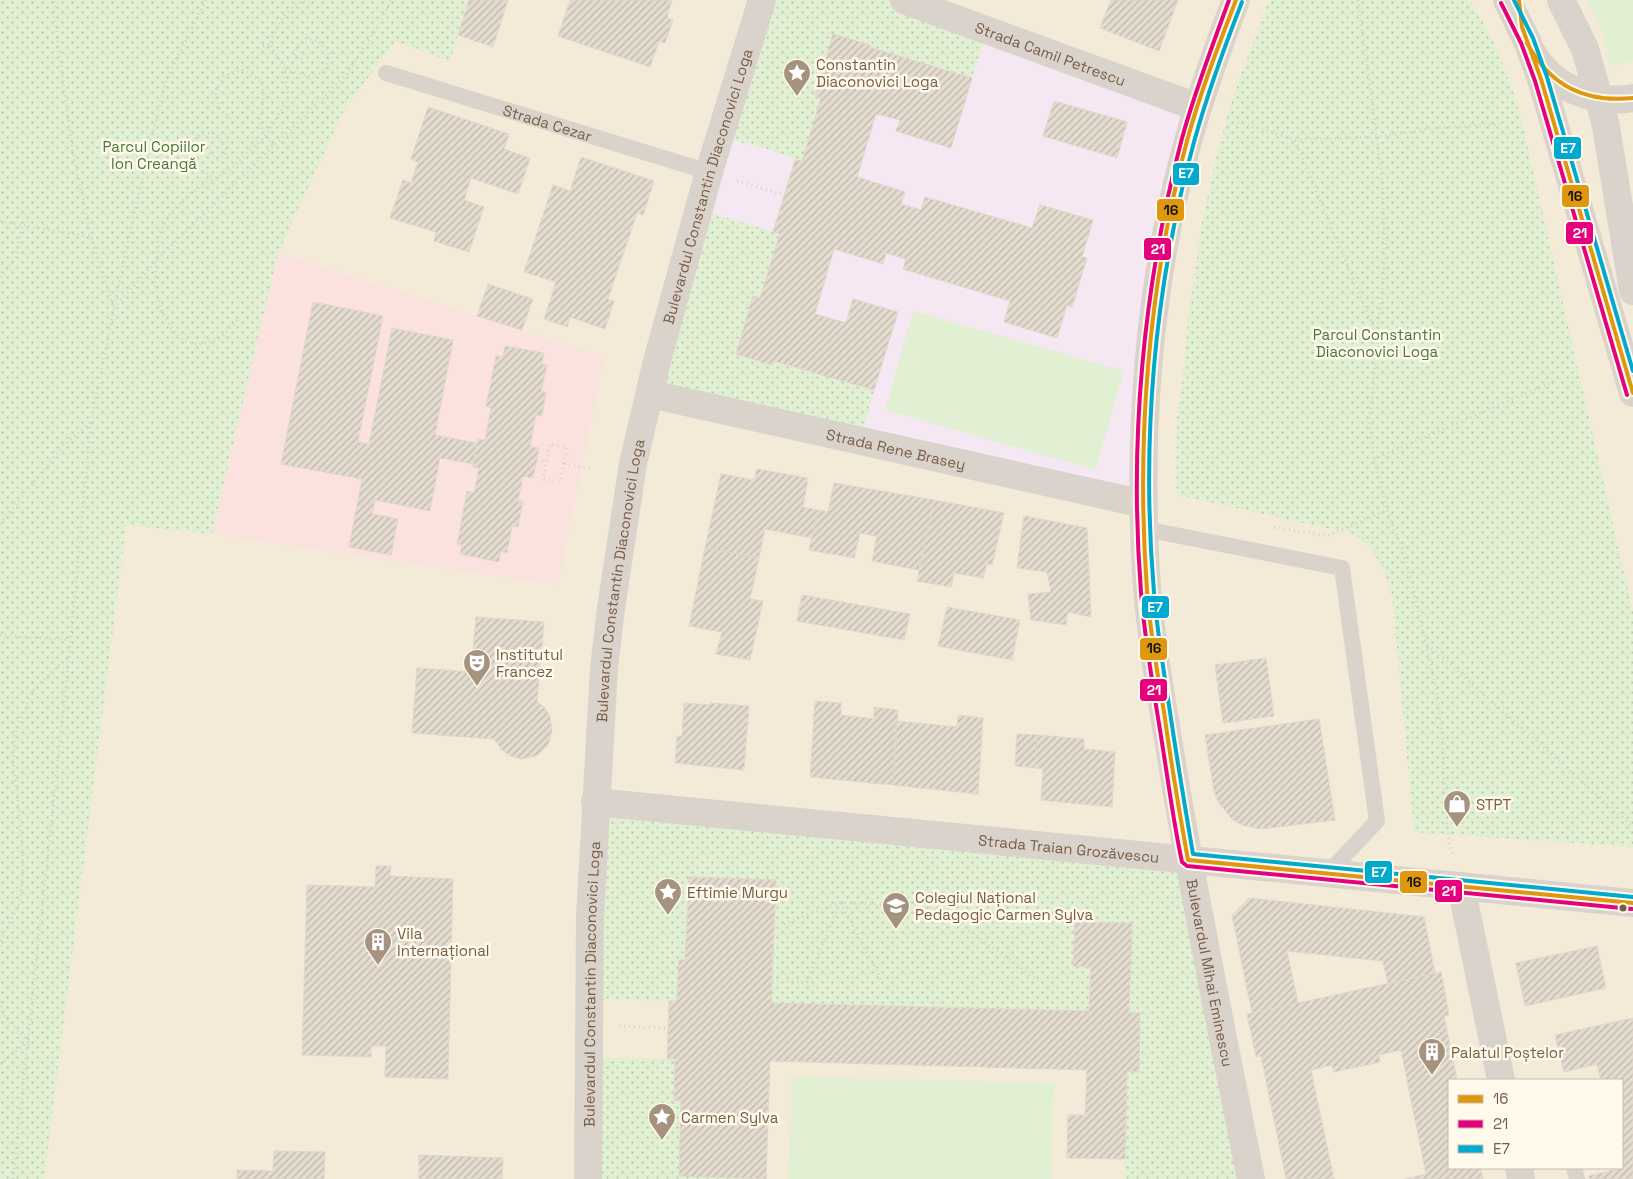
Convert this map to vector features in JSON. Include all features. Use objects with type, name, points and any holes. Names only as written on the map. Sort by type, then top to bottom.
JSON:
[{"type":"street","name":"Bulevardul Constantin Diaconovici Loga","points":[[588,1179],[590,916],[604,668],[611,608],[633,464],[650,394],[709,172],[762,0]]},
{"type":"street","name":"Strada Camil Petrescu","points":[[904,0],[1197,108]]},
{"type":"street","name":"Bulevardul Mihai Eminescu","points":[[1236,0],[1197,108],[1182,162],[1169,222],[1153,326],[1145,425],[1144,516],[1146,575],[1152,632],[1188,860],[1251,1179]]},
{"type":"street","points":[[1507,0],[1538,62],[1555,79],[1576,92],[1599,98],[1610,100],[1633,98]]},
{"type":"street","points":[[1519,0],[1521,22],[1541,79],[1633,393]]},
{"type":"street","points":[[1561,0],[1586,49],[1599,98],[1606,127],[1633,291]]},
{"type":"street","name":"Strada Rene Brasey","points":[[650,394],[1144,516]]},
{"type":"street","name":"Strada Traian Grozăvescu","points":[[595,802],[1633,903]]},
{"type":"street","points":[[1461,886],[1501,1079]]},
{"type":"lane","name":"Strada Cezar","points":[[386,73],[709,172]]},
{"type":"lane","points":[[1144,516],[1165,533],[1342,568],[1377,821],[1328,873]]},
{"type":"path","points":[[56,0],[54,15],[73,153],[91,237],[114,309]]},
{"type":"path","points":[[13,1179],[92,422],[114,309],[166,80],[206,0]]},
{"type":"path","points":[[237,320],[222,337],[200,345],[183,340],[171,328],[161,311],[155,285],[158,236],[170,214],[188,194],[232,169],[264,136],[288,100],[285,70],[270,44],[273,34],[284,16],[302,1],[306,0]]},
{"type":"path","points":[[114,309],[156,261],[346,75],[378,26],[391,0]]},
{"type":"path","points":[[1358,0],[1383,192],[1385,260],[1369,425],[1374,459],[1387,510],[1401,544],[1414,592],[1437,692],[1443,744],[1445,813],[1449,842],[1461,886]]},
{"type":"path","points":[[285,70],[309,76],[326,72],[329,54],[319,41],[305,39],[296,47],[294,57],[303,59]]},
{"type":"path","points":[[263,46],[270,44]]},
{"type":"path","points":[[231,119],[220,108],[215,92],[224,76],[242,70],[261,81],[264,95],[259,123],[264,136],[273,147]]},
{"type":"path","points":[[1238,122],[1295,140],[1377,137],[1435,128],[1500,124]]},
{"type":"path","points":[[205,150],[218,158],[225,155],[226,149],[219,136],[209,132],[192,140],[188,152],[192,163],[214,179]]},
{"type":"path","points":[[1295,140],[1377,336]]},
{"type":"path","points":[[709,172],[785,195]]},
{"type":"path","points":[[0,221],[91,237]]},
{"type":"path","points":[[0,278],[16,257],[22,225]]},
{"type":"path","points":[[1374,459],[1555,381]]},
{"type":"path","points":[[0,524],[64,445],[92,422]]},
{"type":"path","points":[[550,444],[567,448],[564,464],[560,482],[543,479],[550,444]]},
{"type":"path","points":[[537,460],[546,462]]},
{"type":"path","points":[[564,464],[593,469]]},
{"type":"path","points":[[1271,527],[1327,536],[1387,510]]},
{"type":"path","points":[[0,635],[70,640]]},
{"type":"path","points":[[1424,641],[1633,827]]},
{"type":"path","points":[[0,946],[4,933],[20,903],[23,866],[20,819],[13,762],[16,728],[34,690],[68,657]]},
{"type":"path","points":[[840,902],[882,979]]},
{"type":"path","points":[[772,981],[807,982],[840,902]]},
{"type":"path","points":[[784,924],[840,902],[1040,918]]},
{"type":"path","points":[[940,909],[1038,980]]},
{"type":"path","points":[[0,1001],[4,1015],[28,1042]]},
{"type":"path","points":[[588,1025],[669,1028]]},
{"type":"path","points":[[0,1064],[28,1042]]},
{"type":"shaded area","points":[[0,0],[1633,0],[1633,1179],[0,1179]]},
{"type":"shaded area","points":[[904,0],[1197,107],[1182,162],[1144,504],[650,394],[720,137]]},
{"type":"shaded area","points":[[278,253],[604,357],[558,585],[212,534]]},
{"type":"green space","name":"Parcul Copiilor Ion Creangă","points":[[0,0],[469,0],[450,62],[395,41],[343,112],[278,253],[212,534],[126,525],[44,1179],[0,1179]]},
{"type":"green space","points":[[762,0],[904,0],[987,30],[972,78],[869,47],[870,45],[815,96],[821,98],[802,161],[770,150],[720,137]]},
{"type":"green space","name":"Parcul Constantin Diaconovici Loga","points":[[1269,0],[1470,0],[1487,29],[1501,59],[1522,122],[1633,612],[1633,847],[1414,832],[1392,595],[1382,568],[1372,551],[1359,538],[1350,533],[1176,495],[1177,417],[1202,223],[1227,117]]},
{"type":"green space","points":[[1588,0],[1633,0],[1633,61],[1610,66],[1606,41]]},
{"type":"green space","points":[[699,209],[780,234],[760,298],[754,296],[772,364],[774,361],[874,390],[861,440],[650,394]]},
{"type":"green space","points":[[913,311],[1124,371],[1095,470],[885,410]]},
{"type":"green space","points":[[595,802],[1188,860],[1251,1179],[1124,1179],[1127,1071],[1139,1071],[1140,1013],[1129,1013],[1132,923],[1075,922],[1073,966],[1091,967],[1089,1011],[771,1003],[776,880],[689,877],[685,960],[679,960],[677,1001],[589,999]]},
{"type":"green space","points":[[588,1058],[675,1059],[675,1101],[681,1100],[679,1176],[766,1179],[589,1179]]},
{"type":"green space","points":[[792,1077],[1054,1083],[1051,1179],[789,1179]]},
{"type":"building","points":[[469,0],[508,0],[493,47],[458,35]]},
{"type":"building","points":[[570,0],[672,0],[667,18],[673,20],[665,43],[659,41],[650,67],[558,36]]},
{"type":"building","points":[[1111,0],[1178,0],[1159,51],[1100,28]]},
{"type":"building","points":[[833,34],[870,45],[869,47],[972,78],[951,148],[896,131],[900,120],[876,114],[857,177],[905,192],[901,204],[921,210],[925,197],[1032,228],[1040,205],[1093,220],[1082,257],[1087,258],[1072,307],[1067,305],[1057,338],[1004,322],[1010,301],[903,269],[906,259],[886,253],[883,264],[834,249],[815,314],[846,323],[853,299],[898,312],[874,390],[774,361],[772,365],[736,354],[753,296],[760,298],[780,234],[773,232],[795,160],[802,161],[821,98],[815,96]]},
{"type":"building","points":[[1054,101],[1127,122],[1117,158],[1043,136]]},
{"type":"building","points":[[428,107],[509,134],[504,149],[530,158],[518,194],[471,178],[464,200],[484,207],[469,252],[434,241],[436,232],[390,218],[403,180],[411,183],[418,162],[411,159]]},
{"type":"building","points":[[581,157],[654,181],[643,215],[637,213],[608,299],[614,301],[605,329],[570,317],[567,327],[544,319],[556,282],[524,272],[553,185],[570,191]]},
{"type":"building","points":[[488,284],[533,299],[522,330],[477,316]]},
{"type":"building","points":[[313,302],[383,316],[358,442],[369,444],[392,328],[453,340],[435,435],[477,443],[473,464],[440,458],[430,511],[375,500],[372,514],[398,519],[391,555],[349,547],[362,479],[281,464]]},
{"type":"building","points":[[505,346],[544,353],[542,364],[547,365],[541,391],[546,393],[542,416],[536,415],[530,447],[539,448],[533,478],[523,476],[518,501],[523,501],[518,527],[512,526],[507,553],[501,551],[499,562],[460,554],[462,545],[457,544],[467,491],[474,493],[479,468],[473,467],[478,439],[485,440],[491,408],[486,406],[496,356],[503,357]]},
{"type":"building","points":[[757,469],[808,478],[803,507],[818,510],[812,538],[765,529],[759,558],[705,548],[721,474],[754,480]]},
{"type":"building","points":[[834,483],[934,500],[919,570],[872,561],[877,536],[860,533],[854,558],[809,550],[818,510],[828,512]]},
{"type":"building","points":[[934,500],[1004,513],[992,565],[987,564],[983,578],[954,573],[951,587],[917,581]]},
{"type":"building","points":[[1024,516],[1087,528],[1091,617],[1068,612],[1066,625],[1031,620],[1028,594],[1051,592],[1047,572],[1017,568]]},
{"type":"building","points":[[705,548],[759,558],[750,599],[763,601],[750,660],[716,654],[722,632],[689,626]]},
{"type":"building","points":[[802,595],[910,614],[904,640],[797,621]]},
{"type":"building","points":[[947,607],[1020,620],[1012,660],[938,646]]},
{"type":"building","name":"Institutul Francez","points":[[476,617],[544,622],[537,702],[544,707],[550,716],[552,731],[548,745],[536,756],[521,759],[511,756],[502,750],[494,739],[412,733],[417,668],[471,672]]},
{"type":"building","points":[[1266,658],[1274,716],[1223,723],[1215,665]]},
{"type":"building","points":[[815,701],[841,703],[841,715],[874,719],[874,707],[898,710],[893,785],[810,777]]},
{"type":"building","points":[[684,703],[749,706],[744,770],[675,763],[677,736],[682,736]]},
{"type":"building","points":[[958,715],[983,718],[978,794],[893,785],[896,721],[957,727]]},
{"type":"building","points":[[1319,719],[1335,820],[1261,829],[1242,825],[1232,819],[1219,803],[1214,792],[1205,735]]},
{"type":"building","points":[[1017,734],[1037,735],[1035,768],[1015,766]]},
{"type":"building","points":[[1037,735],[1084,739],[1084,749],[1115,752],[1112,807],[1041,800],[1043,769],[1035,768]]},
{"type":"building","name":"Vila Internațional","points":[[376,866],[391,866],[390,876],[453,879],[448,1079],[385,1077],[386,1046],[371,1046],[371,1057],[302,1055],[307,885],[375,887]]},
{"type":"building","points":[[689,877],[776,880],[771,1003],[1089,1011],[1091,967],[1073,966],[1075,922],[1132,923],[1129,1013],[1140,1013],[1139,1072],[1127,1071],[1125,1159],[1067,1158],[1068,1115],[1085,1115],[1087,1070],[770,1061],[766,1179],[679,1176],[681,1100],[674,1101],[675,1059],[667,1059],[669,1001],[677,1001],[679,960],[685,960]]},
{"type":"building","points":[[1249,898],[1424,917],[1435,973],[1388,984],[1383,961],[1287,951],[1298,1003],[1252,1013],[1232,915]]},
{"type":"building","points":[[1597,946],[1606,988],[1525,1006],[1516,963]]},
{"type":"building","name":"Palatul Poștelor","points":[[1441,972],[1449,1015],[1444,1016],[1457,1079],[1448,1079],[1448,1169],[1480,1169],[1483,1179],[1405,1179],[1426,1174],[1401,1050],[1379,1055],[1380,1062],[1334,1072],[1332,1065],[1311,1070],[1334,1179],[1286,1179],[1261,1056],[1256,1057],[1247,1014]]},
{"type":"building","points":[[1633,1018],[1633,1179],[1590,1179],[1589,1176],[1623,1169],[1623,1079],[1601,1079],[1597,1064],[1564,1072],[1555,1035]]},
{"type":"building","points":[[274,1151],[325,1152],[324,1179],[237,1179],[237,1170],[273,1171]]},
{"type":"building","points":[[419,1155],[503,1158],[502,1179],[419,1179]]},
{"type":"transit line","name":"21","points":[[1229,0],[1192,106],[1168,197],[1148,309],[1138,422],[1138,536],[1141,592],[1150,671],[1182,862],[1187,866],[1632,909]]},
{"type":"transit line","name":"16","points":[[1236,0],[1210,70],[1187,141],[1163,251],[1148,364],[1143,477],[1148,605],[1156,667],[1188,860],[1633,903]]},
{"type":"transit line","name":"E7","points":[[1514,0],[1533,38],[1547,77],[1633,371]]},
{"type":"transit line","name":"16","points":[[1519,0],[1522,27],[1541,79],[1633,393]]},
{"type":"transit line","name":"E7","points":[[1242,2],[1204,107],[1180,197],[1160,309],[1150,422],[1150,536],[1155,607],[1193,854],[1633,897]]},
{"type":"transit line","name":"21","points":[[1501,3],[1521,43],[1535,81],[1627,395]]},
{"type":"transit line","name":"16","points":[[1527,43],[1536,58],[1547,70],[1558,81],[1571,88],[1599,98],[1633,98]]},
{"type":"place","name":"Constantin Diaconovici Loga","points":[[797,97]]},
{"type":"place","name":"Institutul Francez","points":[[477,687]]},
{"type":"place","name":"STPT","points":[[1457,828]]},
{"type":"place","name":"Eftimie Murgu","points":[[668,916]]},
{"type":"place","name":"Colegiul Național Pedagogic Carmen Sylva","points":[[896,930]]},
{"type":"place","name":"Vila Internațional","points":[[378,966]]},
{"type":"place","name":"Palatul Poștelor","points":[[1432,1076]]},
{"type":"place","name":"Carmen Sylva","points":[[662,1141]]}]
